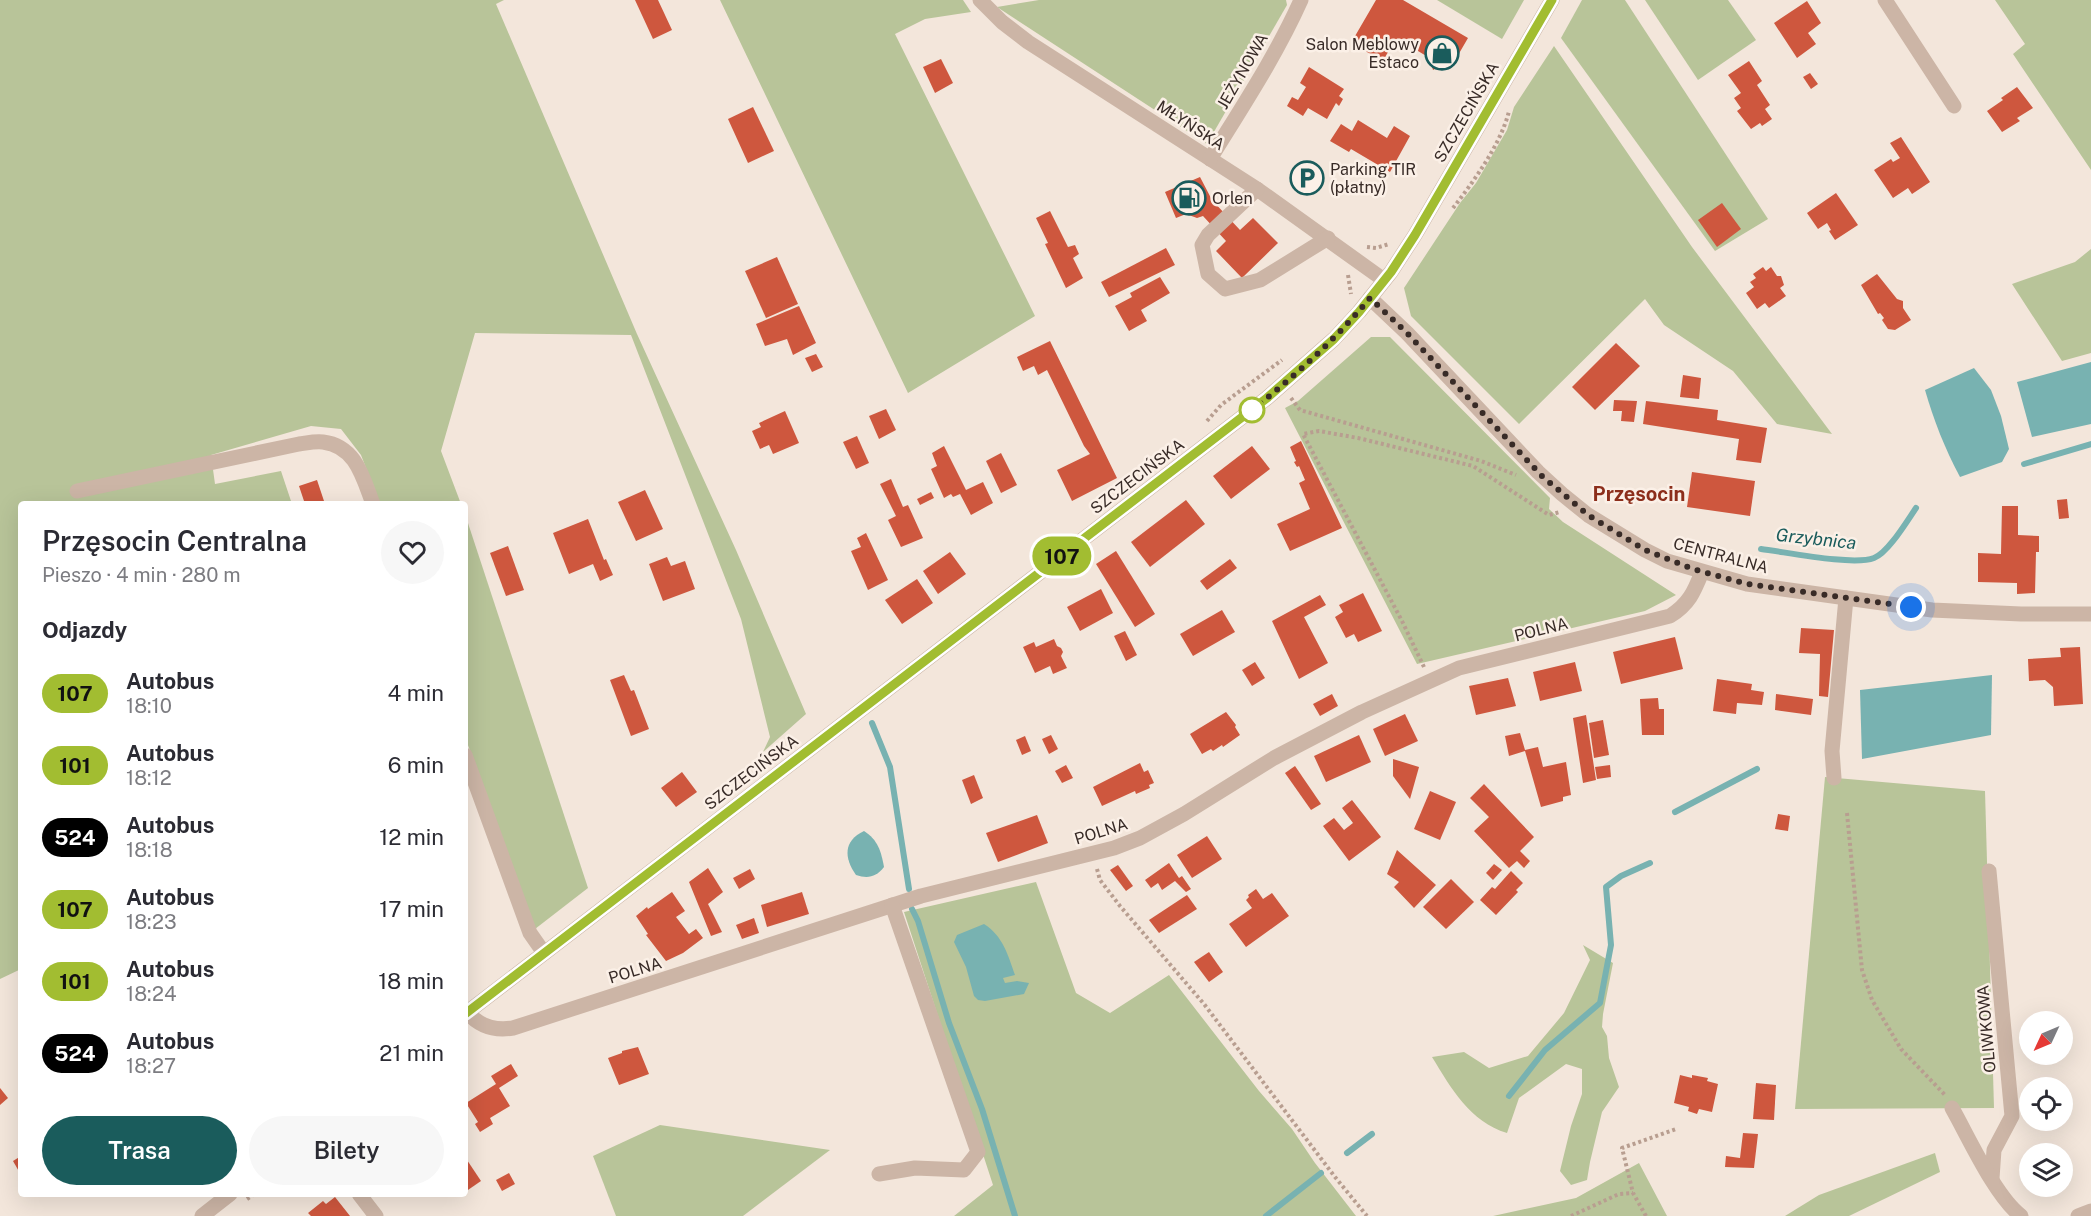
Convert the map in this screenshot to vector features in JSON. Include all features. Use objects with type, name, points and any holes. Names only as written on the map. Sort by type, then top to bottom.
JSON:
[{"type":"street","name":"MŁYŃSKA","points":[[980,0],[1002,22],[1028,42],[1257,189],[1384,280]]},
{"type":"street","name":"JEŻYNOWA","points":[[1210,159],[1257,82],[1301,0]]},
{"type":"street","name":"SZCZECIŃSKA","points":[[468,1011],[1267,398],[1328,345],[1370,298],[1415,235],[1552,0]]},
{"type":"street","points":[[1886,0],[1954,106]]},
{"type":"street","points":[[1257,189],[1208,235],[1202,245],[1208,274],[1225,289],[1260,280],[1328,238]]},
{"type":"street","name":"CENTRALNA","points":[[1370,298],[1407,333],[1542,476],[1578,507],[1645,550],[1667,561],[1747,584],[1932,610],[2091,614]]},
{"type":"street","points":[[77,491],[321,441],[346,451],[358,464],[372,501]]},
{"type":"street","name":"POLNA","points":[[468,1015],[477,1022],[497,1029],[513,1028],[892,905],[942,890],[1092,854],[1140,838],[1184,814],[1274,758],[1362,711],[1430,680],[1459,668],[1670,616],[1683,608],[1694,593],[1702,572]]},
{"type":"street","points":[[1834,778],[1832,751],[1846,598]]},
{"type":"street","points":[[468,763],[530,933],[544,953]]},
{"type":"street","name":"OLIWKOWA","points":[[1989,871],[2012,1116],[1994,1150],[1992,1178]]},
{"type":"street","points":[[879,1174],[915,1168],[964,1170],[978,1152],[892,905]]},
{"type":"street","points":[[1952,1108],[1992,1178],[2012,1209],[2021,1216]]},
{"type":"street","points":[[202,1216],[226,1197]]},
{"type":"street","points":[[362,1197],[376,1216]]},
{"type":"street","points":[[2078,1216],[2091,1211]]},
{"type":"path","points":[[1294,402],[1300,410],[1481,460],[1535,483],[1542,476]]},
{"type":"path","points":[[1430,680],[1402,621],[1303,434],[1319,431],[1358,438],[1473,466],[1549,515],[1578,507]]},
{"type":"path","points":[[1847,813],[1862,970],[1872,1000],[1901,1049],[1942,1090],[1952,1108]]},
{"type":"path","points":[[1092,854],[1100,880],[1204,1004],[1367,1216]]},
{"type":"path","points":[[1646,1216],[1633,1193],[1622,1148],[1676,1130]]},
{"type":"path","points":[[1571,1216],[1619,1194],[1633,1193]]},
{"type":"green space","points":[[0,0],[504,0],[496,4],[637,334],[736,550],[806,714],[763,752],[770,737],[741,619],[631,335],[475,333],[441,451],[460,501],[379,501],[361,455],[341,429],[311,426],[211,455],[215,484],[281,471],[291,501],[18,501],[18,970],[0,979]]},
{"type":"green space","points":[[720,0],[963,0],[971,12],[925,19],[895,34],[1035,316],[908,393]]},
{"type":"green space","points":[[1039,0],[1286,0],[1287,5],[1207,144],[997,7]]},
{"type":"green space","points":[[1437,0],[1524,0],[1502,39]]},
{"type":"green space","points":[[1582,0],[1625,0],[1768,219],[1715,251],[1561,38]]},
{"type":"green space","points":[[1645,0],[1728,0],[1756,40],[1698,80]]},
{"type":"green space","points":[[1995,0],[2091,0],[2091,170],[2013,54],[2025,44]]},
{"type":"green space","points":[[1554,46],[1692,247],[1832,434],[1777,424],[1733,371],[1664,325],[1645,299],[1519,424],[1411,316],[1404,288],[1460,203],[1476,183],[1507,130],[1514,107]]},
{"type":"green space","points":[[2091,249],[2091,353],[2062,361],[2012,284],[2075,262]]},
{"type":"green space","points":[[1371,337],[1390,337],[1550,498],[1549,509],[1563,522],[1676,595],[1645,611],[1417,664],[1285,408],[1298,401]]},
{"type":"green space","points":[[468,523],[588,888],[535,929],[468,745]]},
{"type":"green space","points":[[1825,777],[1985,791],[1994,1108],[1795,1109]]},
{"type":"green space","points":[[1036,882],[1076,993],[1110,1013],[1169,975],[1259,1091],[1292,1129],[1356,1216],[954,1216],[993,1185],[904,912]]},
{"type":"green space","points":[[1583,945],[1613,963],[1602,1027],[1607,1036],[1609,1058],[1619,1087],[1602,1112],[1587,1180],[1571,1185],[1560,1171],[1582,1094],[1582,1069],[1566,1064],[1519,1098],[1507,1133],[1482,1121],[1463,1103],[1432,1057],[1464,1052],[1489,1068],[1528,1056],[1564,1013],[1590,960]]},
{"type":"green space","points":[[660,1125],[830,1150],[743,1216],[616,1216],[593,1156]]},
{"type":"green space","points":[[1935,1153],[1940,1172],[1849,1216],[1785,1216],[1819,1195]]},
{"type":"green space","points":[[1639,1163],[1667,1216],[1493,1216],[1576,1198]]},
{"type":"water","points":[[2091,362],[2091,424],[2032,437],[2017,382]]},
{"type":"water","points":[[1974,368],[1991,390],[2001,416],[2009,449],[2002,462],[1960,477],[1940,435],[1925,390]]},
{"type":"water","points":[[1992,675],[1991,735],[1862,759],[1860,690]]},
{"type":"water","points":[[864,831],[873,838],[878,846],[884,867],[875,875],[868,877],[856,875],[848,856],[852,840]]},
{"type":"water","points":[[984,924],[996,934],[1010,960],[1015,975],[1003,978],[1005,983],[1017,981],[1029,983],[1024,994],[985,1001],[978,1000],[974,996],[966,967],[954,942],[957,935]]},
{"type":"building","points":[[635,0],[658,0],[672,30],[653,39]]},
{"type":"building","points":[[1376,0],[1403,0],[1468,38],[1450,69],[1442,65],[1433,70],[1431,63],[1433,60],[1403,42],[1392,45],[1383,61],[1351,43]]},
{"type":"building","points":[[1807,1],[1821,23],[1808,33],[1816,44],[1797,58],[1774,23]]},
{"type":"building","points":[[941,59],[953,83],[935,93],[923,67]]},
{"type":"building","points":[[1749,61],[1762,81],[1757,85],[1770,105],[1765,109],[1772,119],[1762,126],[1760,123],[1751,129],[1737,111],[1741,108],[1734,98],[1741,93],[1728,75]]},
{"type":"building","points":[[1309,67],[1344,89],[1339,96],[1343,99],[1339,106],[1336,103],[1327,119],[1308,108],[1303,116],[1287,106],[1292,97],[1298,100],[1306,87],[1300,83]]},
{"type":"building","points":[[1810,73],[1818,84],[1811,89],[1803,77]]},
{"type":"building","points":[[2017,87],[2033,108],[2017,118],[2020,121],[2002,132],[1987,111]]},
{"type":"building","points":[[753,107],[774,151],[748,163],[728,119]]},
{"type":"building","points":[[1358,120],[1387,138],[1394,126],[1410,136],[1390,172],[1351,149],[1349,152],[1330,141],[1341,124],[1352,131]]},
{"type":"building","points":[[1901,137],[1930,182],[1912,194],[1908,188],[1893,198],[1874,170],[1891,159],[1893,162],[1900,158],[1890,143]]},
{"type":"building","points":[[1200,177],[1212,200],[1240,230],[1253,218],[1278,243],[1242,278],[1216,251],[1226,241],[1203,216],[1197,218],[1186,214],[1176,218],[1165,192]]},
{"type":"building","points":[[1836,193],[1858,225],[1835,240],[1827,223],[1818,229],[1807,213]]},
{"type":"building","points":[[1722,203],[1741,229],[1717,247],[1698,220]]},
{"type":"building","points":[[1050,211],[1068,247],[1075,245],[1079,254],[1073,258],[1083,278],[1066,288],[1045,244],[1048,243],[1036,218]]},
{"type":"building","points":[[1166,248],[1175,265],[1109,297],[1101,282]]},
{"type":"building","points":[[777,257],[798,304],[766,318],[745,271]]},
{"type":"building","points":[[1763,267],[1766,271],[1771,267],[1777,276],[1781,276],[1784,285],[1780,288],[1786,296],[1769,308],[1765,303],[1757,309],[1746,293],[1754,287],[1750,282],[1756,278],[1753,274]]},
{"type":"building","points":[[1877,274],[1897,299],[1903,301],[1903,308],[1911,320],[1895,330],[1888,329],[1882,320],[1884,318],[1880,313],[1878,314],[1861,285]]},
{"type":"building","points":[[1160,277],[1170,293],[1141,310],[1147,321],[1129,331],[1115,306],[1132,297],[1130,293]]},
{"type":"building","points":[[799,306],[816,343],[793,355],[787,339],[765,346],[756,324]]},
{"type":"building","points":[[1050,341],[1117,478],[1072,501],[1057,470],[1090,454],[1047,370],[1038,375],[1034,366],[1023,371],[1017,357]]},
{"type":"building","points":[[1616,343],[1640,366],[1595,410],[1572,387]]},
{"type":"building","points":[[816,354],[823,367],[812,372],[805,358]]},
{"type":"building","points":[[1683,375],[1701,378],[1699,399],[1680,397]]},
{"type":"building","points":[[1614,400],[1637,401],[1634,422],[1621,421],[1622,411],[1613,411]]},
{"type":"building","points":[[1646,401],[1718,410],[1717,420],[1767,428],[1761,463],[1736,460],[1739,439],[1643,424]]},
{"type":"building","points":[[886,409],[896,430],[879,439],[869,416]]},
{"type":"building","points":[[785,411],[799,443],[773,454],[769,445],[760,449],[752,431],[761,427],[759,423]]},
{"type":"building","points":[[857,436],[869,463],[856,469],[843,442]]},
{"type":"building","points":[[1301,441],[1342,528],[1290,551],[1277,524],[1310,509],[1299,483],[1305,480],[1299,466],[1297,467],[1294,462],[1296,461],[1290,447]]},
{"type":"building","points":[[944,446],[966,490],[983,482],[993,503],[971,515],[960,494],[953,497],[951,494],[944,498],[931,469],[937,466],[932,453]]},
{"type":"building","points":[[1252,446],[1270,469],[1231,499],[1213,476]]},
{"type":"building","points":[[1001,453],[1017,485],[1001,493],[986,461]]},
{"type":"building","points":[[1692,472],[1755,481],[1750,516],[1687,507]]},
{"type":"building","points":[[891,479],[903,507],[908,505],[923,538],[901,547],[888,520],[896,516],[880,484]]},
{"type":"building","points":[[317,480],[324,501],[304,501],[299,486]]},
{"type":"building","points":[[645,490],[663,529],[636,541],[618,502]]},
{"type":"building","points":[[931,492],[934,498],[920,505],[917,499]]},
{"type":"building","points":[[2067,499],[2069,518],[2059,519],[2057,500]]},
{"type":"building","points":[[1186,500],[1205,524],[1150,567],[1131,542]]},
{"type":"building","points":[[2002,506],[2018,506],[2018,535],[2039,536],[2039,552],[2036,552],[2035,593],[2017,594],[2017,583],[1978,582],[1978,553],[2001,554]]},
{"type":"building","points":[[588,519],[604,560],[606,559],[613,575],[600,581],[593,564],[569,574],[553,533]]},
{"type":"building","points":[[866,533],[888,580],[868,590],[851,551],[861,547],[857,538]]},
{"type":"building","points":[[508,546],[524,590],[506,596],[490,553]]},
{"type":"building","points":[[1116,551],[1155,614],[1135,627],[1096,564]]},
{"type":"building","points":[[950,552],[966,574],[938,594],[923,571]]},
{"type":"building","points":[[667,557],[671,566],[685,561],[695,589],[663,601],[649,564]]},
{"type":"building","points":[[1230,559],[1237,568],[1207,590],[1200,581]]},
{"type":"building","points":[[917,579],[933,603],[902,624],[885,600]]},
{"type":"building","points":[[1101,589],[1113,613],[1080,631],[1067,607]]},
{"type":"building","points":[[1363,593],[1382,631],[1358,642],[1354,634],[1346,638],[1335,617],[1343,612],[1339,605]]},
{"type":"building","points":[[1320,595],[1326,605],[1304,617],[1328,663],[1299,679],[1272,621]]},
{"type":"building","points":[[1222,610],[1235,632],[1193,656],[1180,634]]},
{"type":"building","points":[[1801,628],[1834,630],[1828,697],[1819,696],[1820,654],[1799,653]]},
{"type":"building","points":[[1125,631],[1137,655],[1126,661],[1114,636]]},
{"type":"building","points":[[1675,637],[1683,669],[1621,684],[1613,652]]},
{"type":"building","points":[[1054,639],[1063,652],[1061,656],[1067,668],[1053,674],[1050,666],[1035,673],[1023,647],[1034,642],[1036,647]]},
{"type":"building","points":[[2080,647],[2083,704],[2054,706],[2053,687],[2045,680],[2029,681],[2028,659],[2061,657],[2060,648]]},
{"type":"building","points":[[1255,662],[1265,678],[1252,686],[1242,670]]},
{"type":"building","points":[[1575,662],[1582,691],[1540,701],[1533,672]]},
{"type":"building","points":[[624,675],[631,691],[634,690],[649,729],[631,736],[610,680]]},
{"type":"building","points":[[1508,678],[1516,706],[1476,715],[1469,686]]},
{"type":"building","points":[[1717,679],[1752,684],[1751,690],[1764,692],[1762,705],[1737,703],[1736,714],[1713,711]]},
{"type":"building","points":[[1332,694],[1338,706],[1320,716],[1313,704]]},
{"type":"building","points":[[1776,694],[1813,699],[1811,715],[1775,710]]},
{"type":"building","points":[[1658,698],[1659,709],[1664,709],[1664,735],[1642,735],[1640,699]]},
{"type":"building","points":[[1226,712],[1240,735],[1223,747],[1222,745],[1202,754],[1190,734]]},
{"type":"building","points":[[1405,714],[1418,741],[1385,756],[1373,729]]},
{"type":"building","points":[[1586,715],[1596,780],[1583,783],[1573,718]]},
{"type":"building","points":[[1603,720],[1609,755],[1594,758],[1589,723]]},
{"type":"building","points":[[1520,733],[1525,750],[1538,747],[1543,767],[1566,762],[1571,795],[1563,797],[1563,801],[1541,807],[1525,751],[1509,756],[1505,736]]},
{"type":"building","points":[[1051,735],[1058,749],[1049,754],[1042,739]]},
{"type":"building","points":[[1359,735],[1371,762],[1326,782],[1314,756]]},
{"type":"building","points":[[1025,736],[1031,751],[1022,755],[1016,740]]},
{"type":"building","points":[[1393,759],[1419,767],[1410,799],[1393,776]]},
{"type":"building","points":[[1140,763],[1144,772],[1148,770],[1154,783],[1149,785],[1150,788],[1136,794],[1135,791],[1102,806],[1093,787]]},
{"type":"building","points":[[1066,765],[1073,778],[1062,783],[1055,771]]},
{"type":"building","points":[[1610,765],[1611,777],[1597,779],[1595,767]]},
{"type":"building","points":[[1295,766],[1321,804],[1311,810],[1285,773]]},
{"type":"building","points":[[682,772],[697,792],[676,807],[661,788]]},
{"type":"building","points":[[974,775],[983,798],[971,804],[962,780]]},
{"type":"building","points":[[1484,784],[1534,837],[1520,851],[1530,861],[1524,868],[1517,861],[1509,868],[1474,831],[1489,817],[1470,798]]},
{"type":"building","points":[[1430,791],[1456,802],[1440,840],[1414,829]]},
{"type":"building","points":[[1352,800],[1381,837],[1349,861],[1323,826],[1334,818],[1344,830],[1353,823],[1342,808]]},
{"type":"building","points":[[1778,814],[1790,816],[1788,831],[1775,829]]},
{"type":"building","points":[[1037,815],[1048,843],[998,862],[986,833]]},
{"type":"building","points":[[1207,836],[1222,859],[1192,878],[1177,855]]},
{"type":"building","points":[[1397,850],[1436,885],[1414,908],[1394,887],[1399,882],[1387,874]]},
{"type":"building","points":[[1169,863],[1179,878],[1182,876],[1191,889],[1186,892],[1175,881],[1162,890],[1158,883],[1151,888],[1145,880]]},
{"type":"building","points":[[1494,864],[1502,870],[1493,880],[1486,873]]},
{"type":"building","points":[[1118,865],[1133,886],[1126,891],[1110,870]]},
{"type":"building","points":[[708,868],[723,892],[708,904],[722,932],[711,936],[689,882]]},
{"type":"building","points":[[750,869],[755,879],[739,889],[733,878]]},
{"type":"building","points":[[1511,871],[1523,883],[1516,890],[1518,892],[1496,915],[1480,900],[1492,887],[1495,889]]},
{"type":"building","points":[[1451,879],[1474,902],[1446,929],[1423,907]]},
{"type":"building","points":[[1256,889],[1263,899],[1272,893],[1289,916],[1246,947],[1229,924],[1252,908],[1246,900],[1248,895]]},
{"type":"building","points":[[672,892],[685,911],[676,917],[689,934],[696,929],[703,938],[683,953],[666,961],[646,935],[648,934],[636,916]]},
{"type":"building","points":[[802,892],[809,914],[767,927],[761,905]]},
{"type":"building","points":[[1187,895],[1197,909],[1159,933],[1149,920]]},
{"type":"building","points":[[754,918],[759,933],[742,939],[736,925]]},
{"type":"building","points":[[1209,952],[1223,972],[1209,982],[1194,962]]},
{"type":"building","points":[[638,1047],[649,1074],[619,1085],[608,1058]]},
{"type":"building","points":[[511,1064],[518,1076],[499,1088],[510,1106],[490,1118],[493,1124],[480,1132],[475,1124],[478,1122],[468,1106],[468,1102],[496,1084],[491,1076]]},
{"type":"building","points":[[1680,1075],[1708,1078],[1707,1081],[1718,1084],[1712,1112],[1699,1109],[1697,1114],[1688,1111],[1689,1107],[1674,1103]]},
{"type":"building","points":[[1756,1083],[1776,1085],[1774,1120],[1753,1119]]},
{"type":"building","points":[[0,1088],[8,1098],[0,1105]]},
{"type":"building","points":[[1743,1133],[1758,1134],[1754,1168],[1725,1167],[1726,1156],[1740,1158]]},
{"type":"building","points":[[18,1158],[18,1170],[13,1161]]},
{"type":"building","points":[[468,1162],[481,1181],[468,1190]]},
{"type":"building","points":[[509,1173],[515,1184],[502,1191],[496,1180]]},
{"type":"building","points":[[335,1197],[350,1216],[311,1216],[308,1213],[323,1201],[326,1204]]},
{"type":"waterway","name":"Grzybnica","points":[[2024,464],[2091,444]]},
{"type":"waterway","name":"Grzybnica","points":[[1761,549],[1836,559],[1874,558],[1891,543],[1916,508]]},
{"type":"waterway","points":[[872,723],[890,767],[909,889]]},
{"type":"waterway","name":"Grzybnica","points":[[1675,812],[1757,769]]},
{"type":"waterway","name":"Grzybnica","points":[[1509,1096],[1545,1050],[1600,1003],[1611,945],[1606,887],[1621,876],[1650,863]]},
{"type":"waterway","points":[[912,909],[918,921],[949,1023],[982,1109],[1015,1216]]},
{"type":"waterway","name":"Grzybnica","points":[[1347,1153],[1372,1134]]},
{"type":"waterway","name":"Grzybnica","points":[[1266,1216],[1321,1173]]},
{"type":"bus line","name":"107","points":[[468,1012],[1267,398],[1311,361],[1359,312],[1397,263],[1552,0]]},
{"type":"place","name":"Salon Meblowy Estaco","points":[[1442,53]]},
{"type":"place","name":"Parking TIR (płatny)","points":[[1307,178]]},
{"type":"place","name":"Orlen","points":[[1189,198]]},
{"type":"district","name":"Przęsocin","points":[[1639,494]]},
{"type":"route","points":[[1252,410],[1311,361],[1370,298],[1407,333],[1542,476],[1588,515],[1645,550],[1667,561],[1747,584],[1911,607]]}]
